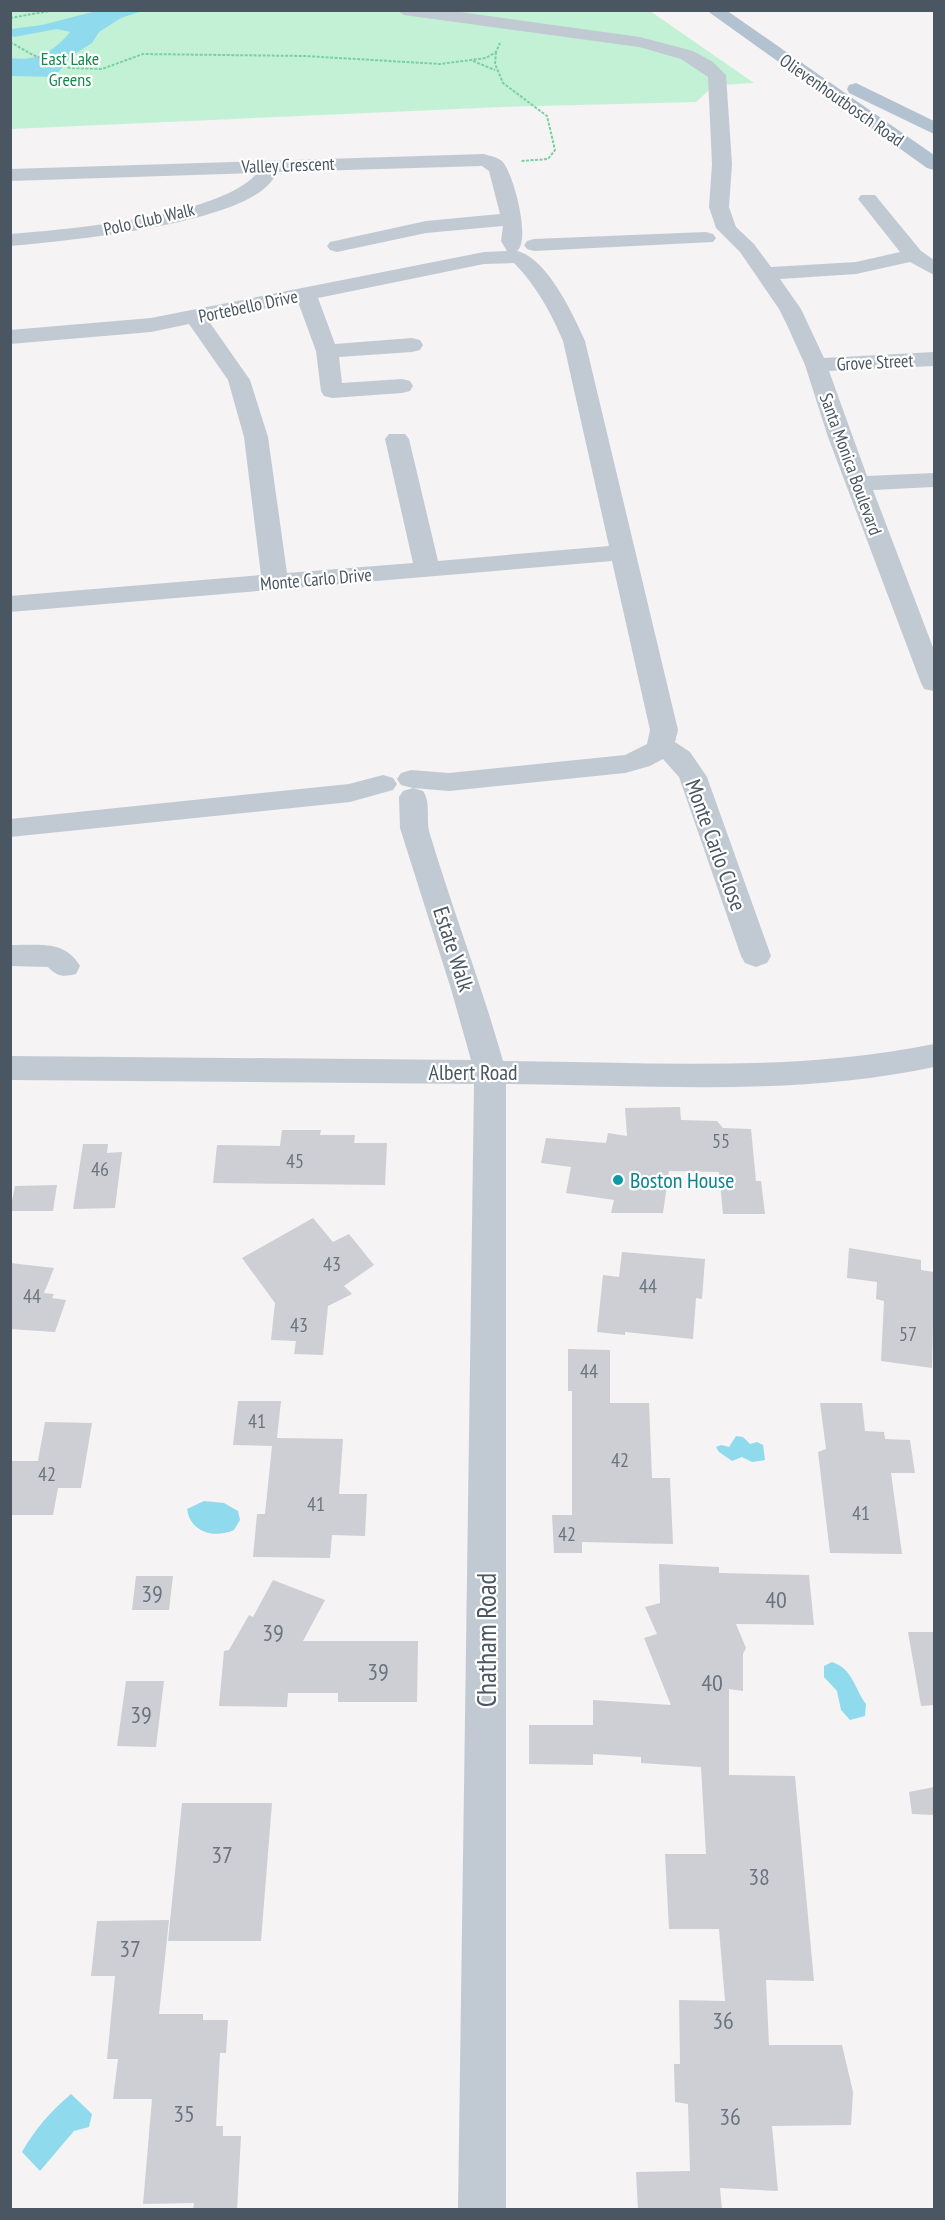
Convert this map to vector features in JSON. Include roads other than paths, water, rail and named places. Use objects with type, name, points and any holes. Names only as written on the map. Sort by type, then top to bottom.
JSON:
[{"type":"main road","name":"Olievenhoutbosch Road","points":[[714,10],[934,164]]},
{"type":"main road","name":"Olievenhoutbosch Road","points":[[750,36],[934,128]]},
{"type":"street","points":[[404,10],[657,45],[687,55],[707,66],[717,75],[720,91],[722,164],[719,207],[713,232]]},
{"type":"street","name":"Valley Crescent","points":[[10,175],[473,159],[493,163],[499,171],[524,248]]},
{"type":"street","name":"Polo Club Walk","points":[[10,240],[106,230],[181,213],[245,192],[264,181],[273,166]]},
{"type":"street","points":[[868,199],[914,255],[934,269]]},
{"type":"street","points":[[10,828],[350,793],[400,792],[449,782],[625,764],[644,760],[661,747],[664,730],[621,553],[574,341],[565,320],[524,248],[426,226],[337,246]]},
{"type":"street","name":"Portebello Drive","points":[[10,338],[113,330],[195,317],[524,248],[678,238],[713,232]]},
{"type":"street","name":"Santa Monica Boulevard","points":[[713,232],[749,255],[790,309],[816,365],[858,484],[922,622],[934,683]]},
{"type":"street","points":[[764,274],[856,268],[914,255]]},
{"type":"street","points":[[306,294],[327,351],[332,391],[402,386]]},
{"type":"street","points":[[195,317],[239,380],[256,436],[275,582]]},
{"type":"street","points":[[327,351],[412,345]]},
{"type":"street","name":"Grove Street","points":[[816,365],[934,359]]},
{"type":"street","points":[[398,439],[427,569]]},
{"type":"street","points":[[858,484],[934,480]]},
{"type":"street","name":"Monte Carlo Drive","points":[[10,604],[621,553]]},
{"type":"street","name":"Monte Carlo Close","points":[[661,747],[675,753],[684,761],[693,777],[756,956]]},
{"type":"street","name":"Estate Walk","points":[[400,792],[402,817],[414,828],[467,989],[490,1071]]},
{"type":"street","points":[[10,955],[57,957],[65,966]]},
{"type":"street","name":"Albert Road","points":[[10,1068],[238,1072],[490,1071],[795,1075],[843,1071],[934,1056]]},
{"type":"street","name":"Chatham Road","points":[[482,2210],[490,1071]]},
{"type":"water","points":[[100,10],[142,11],[121,18],[99,32],[92,43],[70,57],[55,77],[11,76],[11,58],[29,58],[44,54],[58,45],[70,32],[57,29],[14,37],[11,35],[11,29],[42,25]]},
{"type":"water","points":[[736,1436],[743,1437],[750,1444],[757,1442],[763,1445],[765,1460],[752,1462],[742,1457],[732,1461],[719,1452],[716,1447],[721,1445],[729,1447]]},
{"type":"water","points":[[204,1501],[224,1503],[238,1511],[240,1520],[234,1530],[219,1534],[204,1532],[198,1528],[189,1517],[187,1509]]},
{"type":"water","points":[[832,1662],[849,1674],[866,1704],[865,1716],[850,1720],[841,1710],[837,1691],[824,1677],[824,1666]]},
{"type":"water","points":[[71,2094],[92,2114],[89,2127],[74,2131],[40,2171],[22,2152],[44,2121]]},
{"type":"place","name":"Boston House","points":[[618,1180]]},
{"type":"park label","name":"East Lake Greens","points":[[70,68]]}]
